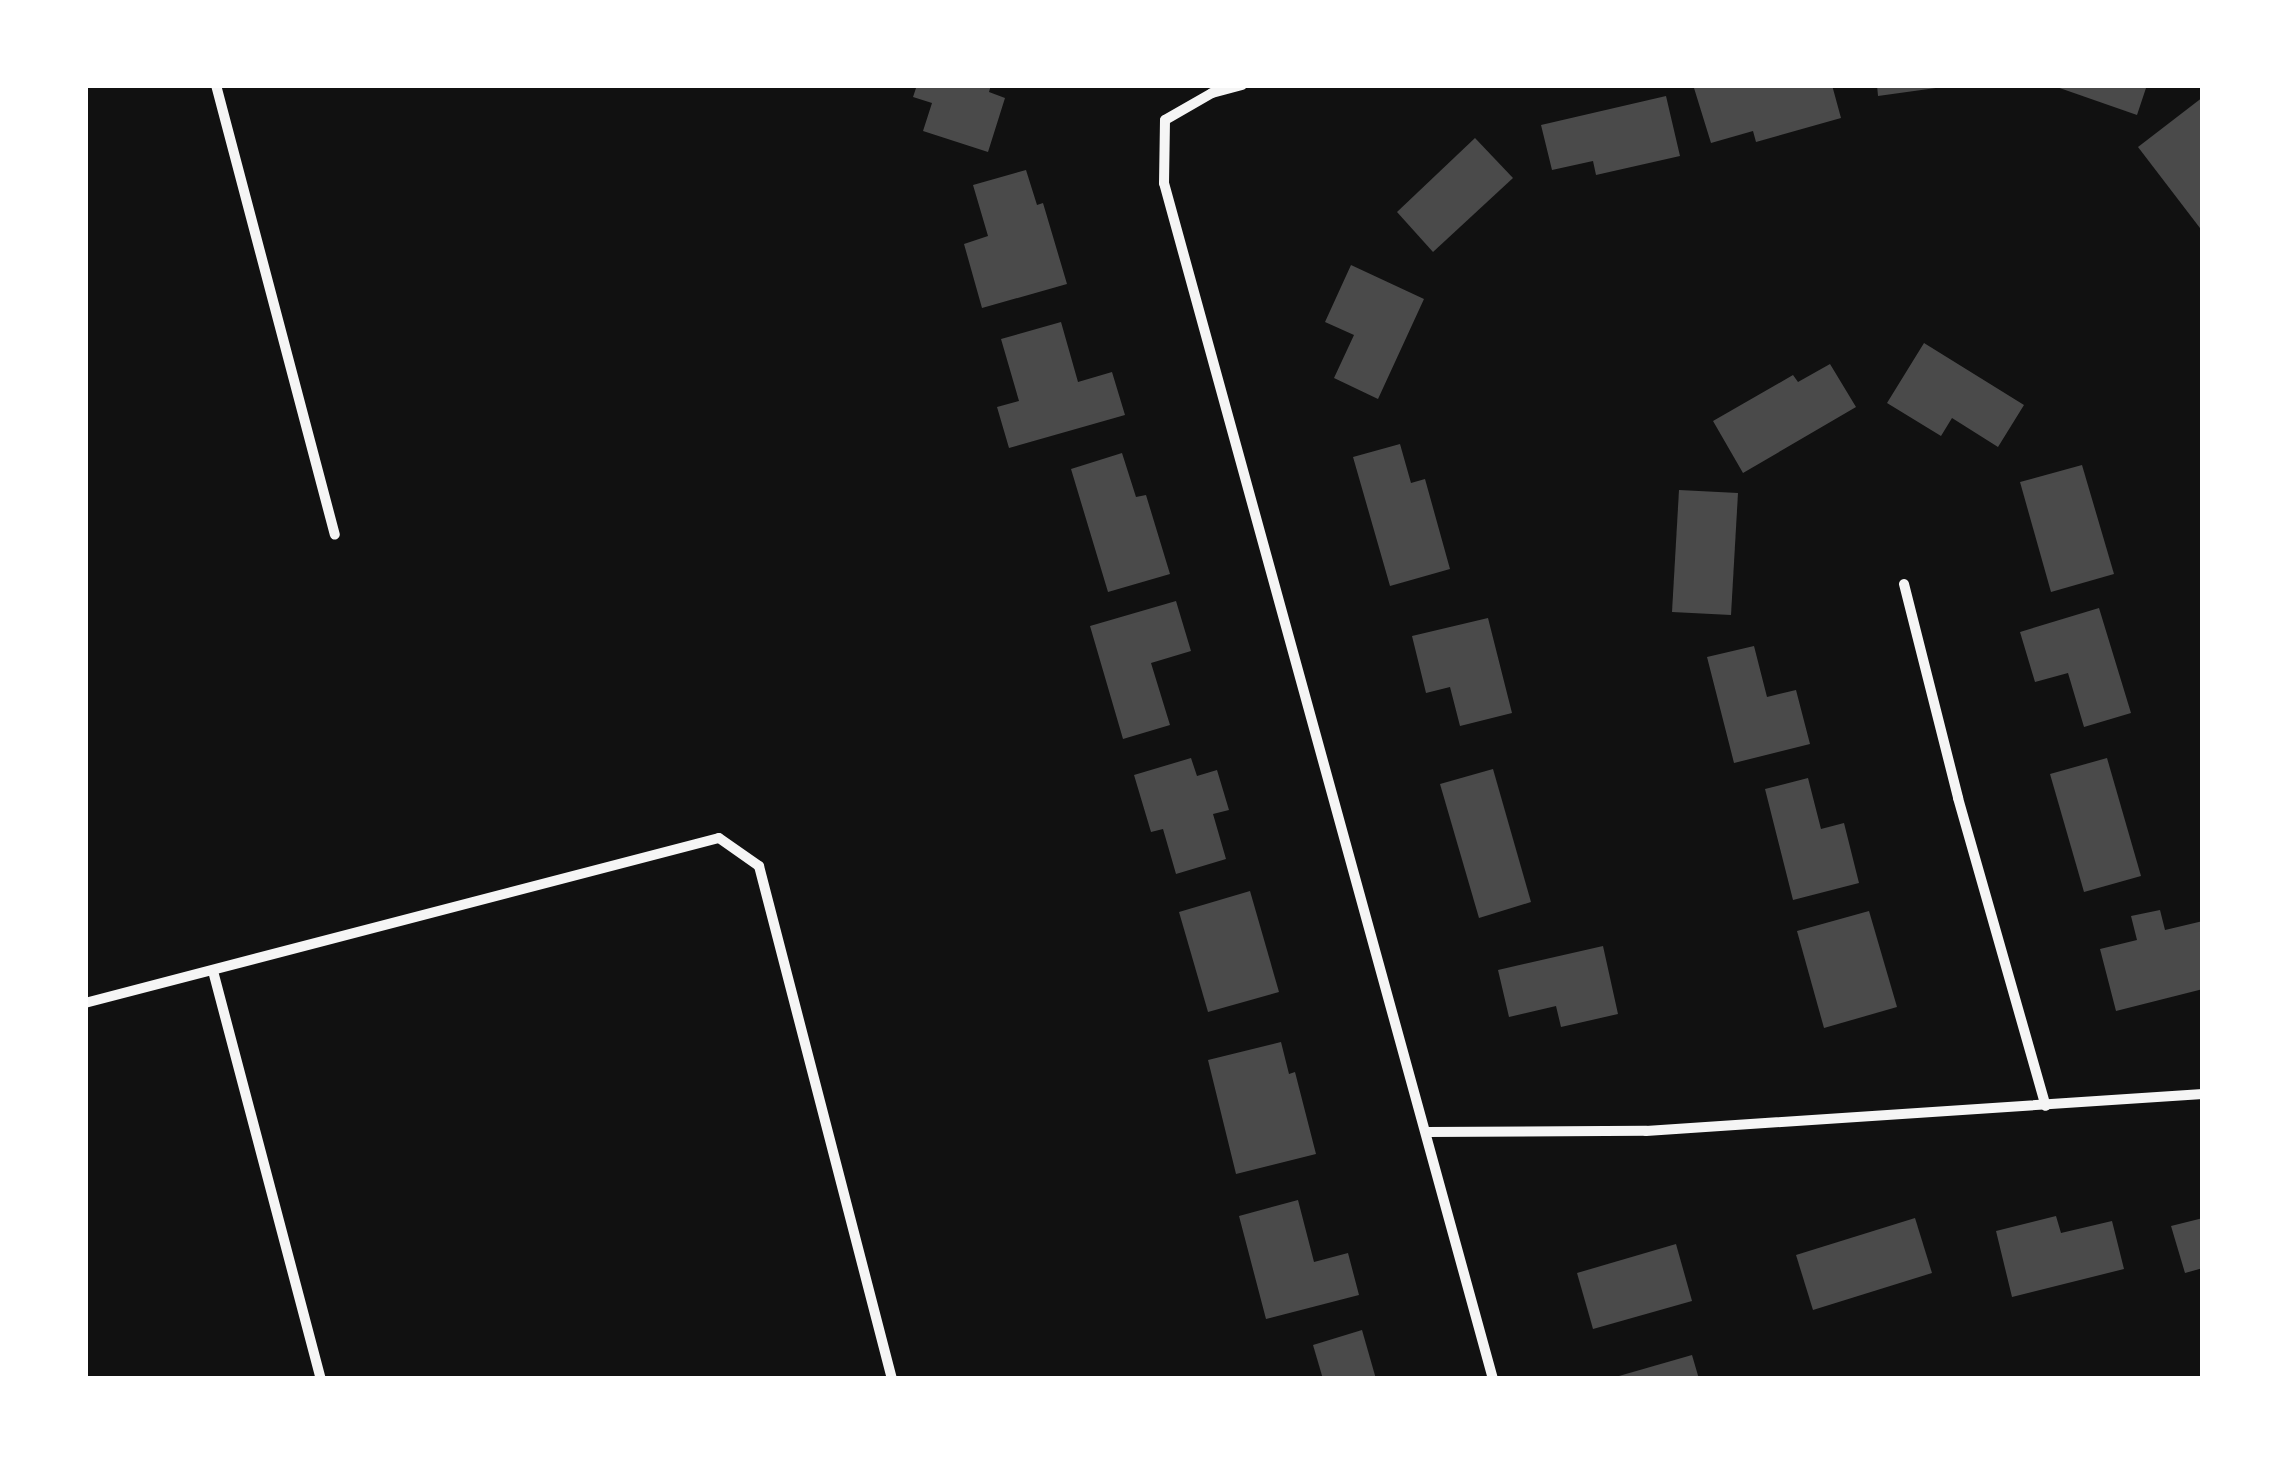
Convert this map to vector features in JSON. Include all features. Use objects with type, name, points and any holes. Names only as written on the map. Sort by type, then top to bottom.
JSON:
[{"type":"street","points":[[216,85],[335,534]]},
{"type":"street","points":[[1242,85],[1212,93],[1165,120],[1164,182],[1493,1379]]},
{"type":"street","points":[[1904,584],[1958,798],[2046,1106]]},
{"type":"street","points":[[85,1003],[720,838],[759,866],[892,1379]]},
{"type":"street","points":[[212,970],[322,1379]]},
{"type":"street","points":[[1427,1132],[1646,1131],[2203,1094]]},
{"type":"building","points":[[917,85],[991,85],[989,92],[1005,98],[988,152],[923,131],[932,103],[913,97]]},
{"type":"building","points":[[1832,85],[1841,118],[1756,142],[1753,131],[1711,143],[1694,88]]},
{"type":"building","points":[[1877,85],[1943,85],[1943,87],[1878,96]]},
{"type":"building","points":[[2051,85],[2147,85],[2137,115]]},
{"type":"building","points":[[1666,96],[1680,156],[1596,175],[1593,161],[1552,170],[1541,125]]},
{"type":"building","points":[[2203,97],[2203,232],[2138,147]]},
{"type":"building","points":[[1475,138],[1513,178],[1433,252],[1397,212]]},
{"type":"building","points":[[1026,170],[1037,205],[1043,203],[1067,284],[982,308],[964,244],[988,236],[973,185]]},
{"type":"building","points":[[1351,265],[1424,299],[1378,399],[1334,378],[1354,335],[1325,322]]},
{"type":"building","points":[[1061,322],[1078,382],[1112,372],[1125,415],[1009,448],[997,407],[1019,401],[1001,339]]},
{"type":"building","points":[[1924,343],[2024,405],[1998,447],[1952,418],[1941,436],[1887,403]]},
{"type":"building","points":[[1830,364],[1856,407],[1743,473],[1713,421],[1793,375],[1798,382]]},
{"type":"building","points":[[1400,444],[1411,483],[1425,479],[1450,569],[1390,586],[1353,457]]},
{"type":"building","points":[[1122,453],[1136,497],[1146,495],[1170,574],[1108,592],[1071,469]]},
{"type":"building","points":[[2082,465],[2114,574],[2051,592],[2020,482]]},
{"type":"building","points":[[1679,490],[1738,493],[1731,615],[1672,612]]},
{"type":"building","points":[[1176,601],[1191,651],[1151,663],[1170,725],[1123,739],[1090,626]]},
{"type":"building","points":[[2099,608],[2131,713],[2084,727],[2068,673],[2035,682],[2020,632]]},
{"type":"building","points":[[1488,618],[1512,713],[1460,726],[1450,687],[1426,693],[1412,636]]},
{"type":"building","points":[[1754,646],[1767,697],[1796,690],[1810,744],[1734,763],[1707,657]]},
{"type":"building","points":[[1191,758],[1197,776],[1217,770],[1229,810],[1213,814],[1226,859],[1176,874],[1163,829],[1151,832],[1134,775]]},
{"type":"building","points":[[2107,758],[2141,876],[2084,892],[2050,774]]},
{"type":"building","points":[[1493,769],[1531,902],[1479,918],[1440,784]]},
{"type":"building","points":[[1808,778],[1821,829],[1844,823],[1859,883],[1793,900],[1765,789]]},
{"type":"building","points":[[1250,891],[1279,992],[1208,1012],[1179,912]]},
{"type":"building","points":[[2160,910],[2165,930],[2203,921],[2203,989],[2116,1011],[2100,949],[2137,940],[2131,916]]},
{"type":"building","points":[[1869,911],[1897,1007],[1824,1028],[1797,931]]},
{"type":"building","points":[[1603,946],[1618,1014],[1561,1027],[1556,1006],[1509,1017],[1498,970]]},
{"type":"building","points":[[1281,1042],[1289,1074],[1295,1072],[1316,1154],[1236,1174],[1208,1060]]},
{"type":"building","points":[[1298,1200],[1314,1262],[1348,1253],[1359,1295],[1266,1319],[1239,1216]]},
{"type":"building","points":[[2056,1216],[2061,1233],[2112,1221],[2124,1269],[2012,1297],[1996,1231]]},
{"type":"building","points":[[1915,1218],[1932,1273],[1813,1310],[1796,1255]]},
{"type":"building","points":[[2203,1218],[2203,1268],[2185,1273],[2171,1226]]},
{"type":"building","points":[[1676,1244],[1692,1301],[1593,1329],[1577,1273]]},
{"type":"building","points":[[1362,1330],[1376,1379],[1323,1379],[1313,1345]]},
{"type":"building","points":[[1692,1355],[1699,1379],[1612,1379],[1612,1378]]}]
